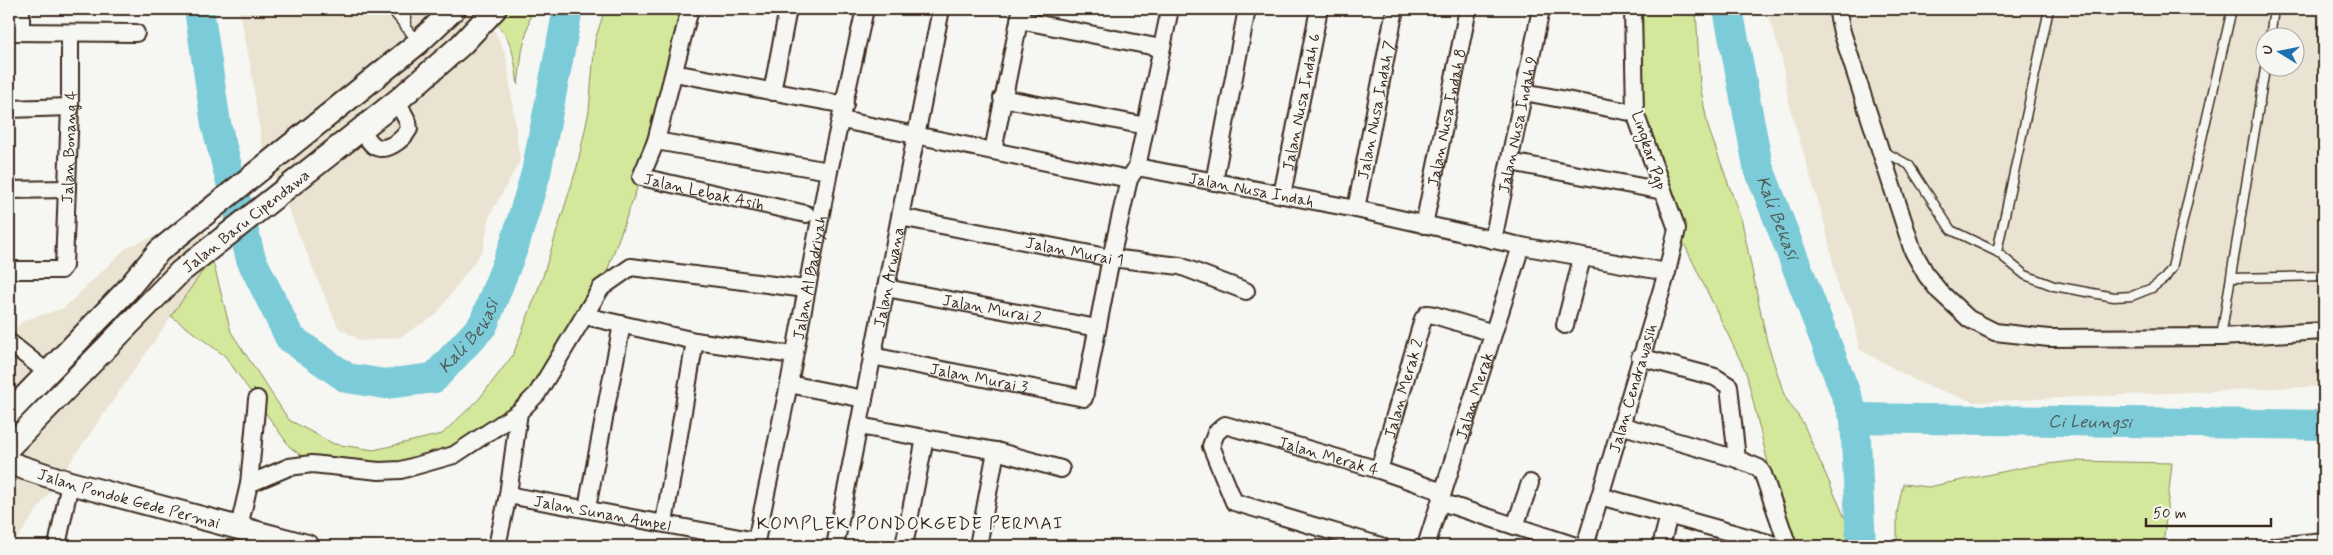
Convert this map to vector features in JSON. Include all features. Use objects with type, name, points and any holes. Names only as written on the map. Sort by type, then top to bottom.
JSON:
[{"type":"main road","name":"Jalan Baru Cipendawa","points":[[9,413],[126,291],[159,251],[261,169],[412,35],[454,9]]},
{"type":"main road","name":"Jalan Baru Cipendawa","points":[[9,447],[180,272],[397,101],[462,45],[495,9]]},
{"type":"main road","points":[[126,291],[145,309]]},
{"type":"main road","name":"Jalan Pondok Gede Permai","points":[[9,464],[70,483],[307,546]]},
{"type":"street","points":[[21,9],[15,32],[70,34],[136,33]]},
{"type":"street","name":"Jalan Lebak Asih","points":[[690,9],[656,141],[641,177],[806,214]]},
{"type":"street","points":[[772,92],[788,9]]},
{"type":"street","name":"Jalan Al Badriyah","points":[[756,543],[830,171],[865,9]]},
{"type":"street","name":"Jalan Arwana","points":[[835,546],[941,9]]},
{"type":"street","points":[[1098,328],[1111,258],[1146,126],[1170,9]]},
{"type":"street","points":[[1214,182],[1247,9]]},
{"type":"street","name":"Jalan Nusa Indah 6","points":[[1282,195],[1319,9]]},
{"type":"street","name":"Jalan Nusa Indah 7","points":[[1356,209],[1395,9]]},
{"type":"street","name":"Jalan Nusa Indah 8","points":[[1424,225],[1468,9]]},
{"type":"street","name":"Jalan Nusa Indah 9","points":[[1493,240],[1541,9]]},
{"type":"street","name":"Lingkar Pgp","points":[[1633,9],[1635,113],[1677,230]]},
{"type":"street","points":[[1837,9],[1913,251],[1927,276],[1939,291],[1969,318],[1996,332],[2049,338],[2221,337],[2324,331]]},
{"type":"street","points":[[993,151],[1020,14],[1161,48]]},
{"type":"street","name":"Jalan Bonang 4","points":[[9,270],[61,270],[65,259],[70,107],[70,34]]},
{"type":"street","name":"Jalan Nusa Indah","points":[[674,73],[772,92],[916,134],[993,151],[1133,173],[1214,182],[1356,209],[1520,246],[1667,272]]},
{"type":"street","points":[[1524,92],[1635,113]]},
{"type":"street","points":[[1002,98],[1146,126]]},
{"type":"street","points":[[361,129],[371,143],[380,148],[385,148],[403,138],[409,129],[408,122],[397,101]]},
{"type":"street","points":[[9,110],[70,107]]},
{"type":"street","name":"Jalan Lebak Asih","points":[[656,141],[830,171]]},
{"type":"street","points":[[1510,162],[1663,190]]},
{"type":"street","points":[[9,190],[66,188]]},
{"type":"street","name":"Jalan Murai 1","points":[[900,217],[1111,258],[1180,266],[1246,291]]},
{"type":"street","name":"Jalan Cendrawasih","points":[[1585,546],[1640,356],[1667,272],[1677,230]]},
{"type":"street","name":"Jalan Merak","points":[[1426,546],[1520,246]]},
{"type":"street","points":[[1564,325],[1582,258]]},
{"type":"street","points":[[249,484],[289,467],[312,464],[379,471],[401,470],[454,456],[520,412],[538,394],[601,288],[630,267],[806,289]]},
{"type":"street","name":"Jalan Murai 2","points":[[886,288],[1098,328]]},
{"type":"street","name":"Jalan Merak 2","points":[[1379,470],[1423,318],[1427,314],[1434,315],[1493,333]]},
{"type":"street","points":[[585,316],[695,341],[793,355]]},
{"type":"street","points":[[586,508],[622,324]]},
{"type":"street","name":"Jalan Murai 3","points":[[872,356],[1084,398],[1098,328]]},
{"type":"street","points":[[664,523],[695,341]]},
{"type":"street","points":[[9,342],[48,373]]},
{"type":"street","points":[[1640,356],[1715,377],[1729,386],[1737,459]]},
{"type":"street","points":[[789,384],[864,399]]},
{"type":"street","points":[[239,528],[249,484],[257,399]]},
{"type":"street","points":[[497,546],[508,495],[520,412]]},
{"type":"street","name":"Jalan Merak 4","points":[[1381,546],[1234,502],[1211,446],[1216,433],[1225,425],[1379,470],[1515,526],[1576,546]]},
{"type":"street","points":[[1620,425],[1737,459],[1759,468],[1763,474],[1788,546]]},
{"type":"street","points":[[859,426],[996,451],[1061,469]]},
{"type":"street","points":[[904,546],[925,438]]},
{"type":"street","points":[[978,546],[996,451]]},
{"type":"street","points":[[57,546],[70,483]]},
{"type":"street","points":[[1515,526],[1530,483]]},
{"type":"street","name":"Jalan Sunan Ampel","points":[[508,495],[664,523],[756,543]]},
{"type":"street","points":[[1600,496],[1669,515],[1742,541],[1779,546]]},
{"type":"street","points":[[1661,546],[1669,515]]},
{"type":"street","points":[[2275,546],[2320,543]]},
{"type":"lane","points":[[391,9],[412,35]]},
{"type":"lane","points":[[406,9],[412,35]]},
{"type":"lane","points":[[1997,252],[2049,9]]},
{"type":"lane","points":[[1881,150],[1909,165],[1951,230],[1997,252],[2025,275],[2054,286],[2114,297],[2132,296],[2152,288],[2165,278],[2172,268],[2232,9]]},
{"type":"lane","points":[[2271,28],[2274,9]]},
{"type":"lane","points":[[2221,337],[2264,78]]},
{"type":"lane","points":[[2231,278],[2324,276]]},
{"type":"shaded area","points":[[239,9],[483,9],[506,54],[520,161],[490,215],[483,250],[436,315],[400,337],[361,341],[339,328],[333,316],[262,146],[250,63]]},
{"type":"shaded area","points":[[1766,9],[2324,9],[2324,386],[1974,402],[1920,383],[1859,349],[1851,309],[1839,291],[1825,225],[1789,105],[1782,58]]},
{"type":"shaded area","points":[[201,216],[212,258],[12,546],[9,546],[9,334],[25,320],[64,308],[126,248]]},
{"type":"green space","points":[[495,9],[532,9],[522,52],[518,85],[511,47],[503,31],[488,18]]},
{"type":"green space","points":[[605,9],[690,9],[641,177],[601,288],[537,394],[454,455],[401,470],[312,464],[290,447],[225,356],[171,316],[212,258],[231,332],[289,420],[334,444],[374,450],[442,434],[479,399],[513,355],[542,279],[577,167],[589,111],[595,40]]},
{"type":"green space","points":[[1633,9],[1696,9],[1700,85],[1708,127],[1742,222],[1767,342],[1785,397],[1803,423],[1852,534],[1854,546],[1788,546],[1746,372],[1677,229],[1645,143]]},
{"type":"green space","points":[[2073,461],[2172,463],[2163,546],[1897,546],[1897,513],[1903,484],[1928,487],[2031,466]]},
{"type":"waterway","name":"Kali Bekasi","points":[[199,9],[216,124],[251,259],[290,338],[347,378],[385,384],[434,378],[483,325],[515,243],[536,173],[568,9]]},
{"type":"waterway","name":"Kali Bekasi","points":[[1728,9],[1758,166],[1855,418],[1861,546]]},
{"type":"waterway","name":"Ci Leungsi","points":[[1855,418],[2324,425]]},
{"type":"district","name":"KOMPLEK PONDOKGEDE PERMAI","points":[[910,523]]}]
